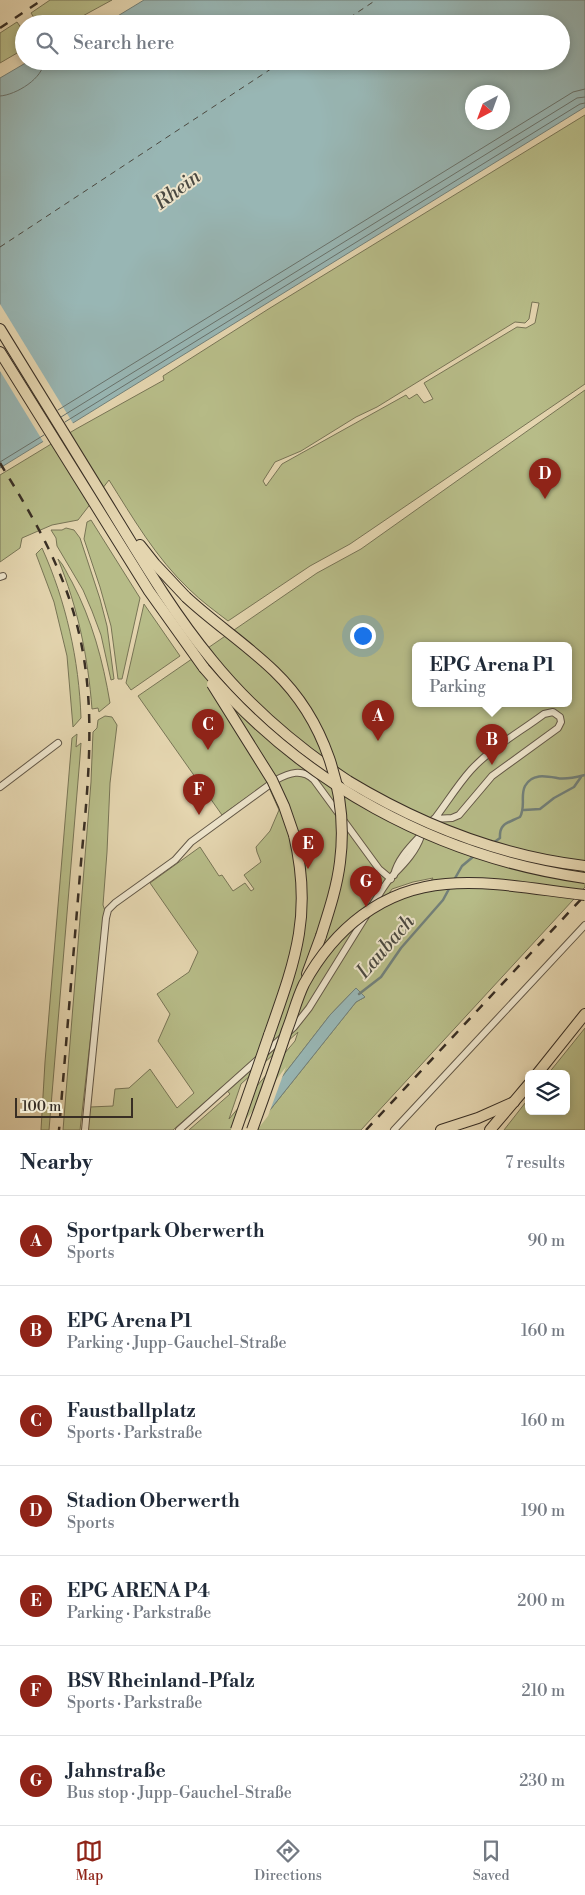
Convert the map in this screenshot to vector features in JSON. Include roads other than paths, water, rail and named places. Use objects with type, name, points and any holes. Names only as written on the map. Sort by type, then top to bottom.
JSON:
[{"type":"main road","points":[[0,329],[153,578],[198,643],[245,697],[330,769],[368,793],[426,822],[499,849],[585,866]]},
{"type":"main road","points":[[0,352],[148,591],[204,668],[240,708],[286,749],[331,782],[383,814],[437,839],[479,854],[530,868],[585,878]]},
{"type":"main road","points":[[85,467],[101,484],[138,542],[170,582],[193,604],[263,661],[285,682],[304,708],[326,747],[342,820],[342,847],[333,895],[304,985],[252,1130]]},
{"type":"main road","points":[[204,668],[219,697],[258,755],[279,794],[294,835],[302,882],[301,924],[293,966],[236,1130]]},
{"type":"main road","points":[[304,985],[332,943],[350,923],[381,902],[413,889],[445,884],[484,883],[585,895]]},
{"type":"main road","points":[[540,1070],[585,1014]]},
{"type":"main road","points":[[490,1130],[525,1089]]},
{"type":"main road","points":[[440,1130],[478,1118],[514,1102]]},
{"type":"main road","points":[[440,1130],[454,1130]]},
{"type":"street","points":[[179,1130],[255,1063],[301,1019],[392,877],[403,856],[434,819],[469,772],[482,760],[547,712],[552,712],[560,717],[560,725],[555,730],[492,776],[459,815],[452,818],[434,819]]},
{"type":"street","points":[[0,787],[58,743]]},
{"type":"street","points":[[85,1130],[106,918],[108,910],[115,903],[176,860],[191,842],[276,780],[292,773],[306,774],[314,780],[379,869],[392,877]]},
{"type":"street","points":[[394,1130],[585,925]]},
{"type":"water","name":"Rhein","points":[[144,0],[585,0],[585,107],[0,468],[0,78],[15,69],[570,70],[570,15],[119,15]]},
{"type":"water","points":[[356,988],[365,997],[356,1002],[254,1130],[241,1130],[330,1015]]},
{"type":"waterway","name":"Laubach","points":[[493,843],[500,838],[503,826],[520,817],[523,809],[525,786],[531,779],[544,776],[560,779],[585,775]]},
{"type":"waterway","name":"Laubach","points":[[524,810],[540,809],[554,798],[574,787],[581,777]]},
{"type":"waterway","name":"Laubach","points":[[454,880],[462,866],[474,856]]},
{"type":"waterway","name":"Laubach","points":[[359,994],[381,977],[401,948],[443,900],[450,887]]},
{"type":"railway","points":[[20,15],[42,0]]},
{"type":"railway","points":[[0,28],[15,18]]},
{"type":"railway","points":[[0,463],[46,543],[64,584],[78,629],[88,690],[88,782],[59,1130]]},
{"type":"railway","points":[[366,1130],[585,895]]},
{"type":"place","name":"Stadion Oberwerth","points":[[545,499]]},
{"type":"place","name":"Sportpark Oberwerth","points":[[378,741]]},
{"type":"place","name":"Faustballplatz","points":[[208,750]]},
{"type":"place","name":"EPG Arena P1","points":[[492,765]]},
{"type":"place","name":"BSV Rheinland-Pfalz","points":[[199,815]]},
{"type":"place","name":"EPG ARENA P4","points":[[308,869]]},
{"type":"place","name":"Jahnstraße","points":[[366,907]]}]
